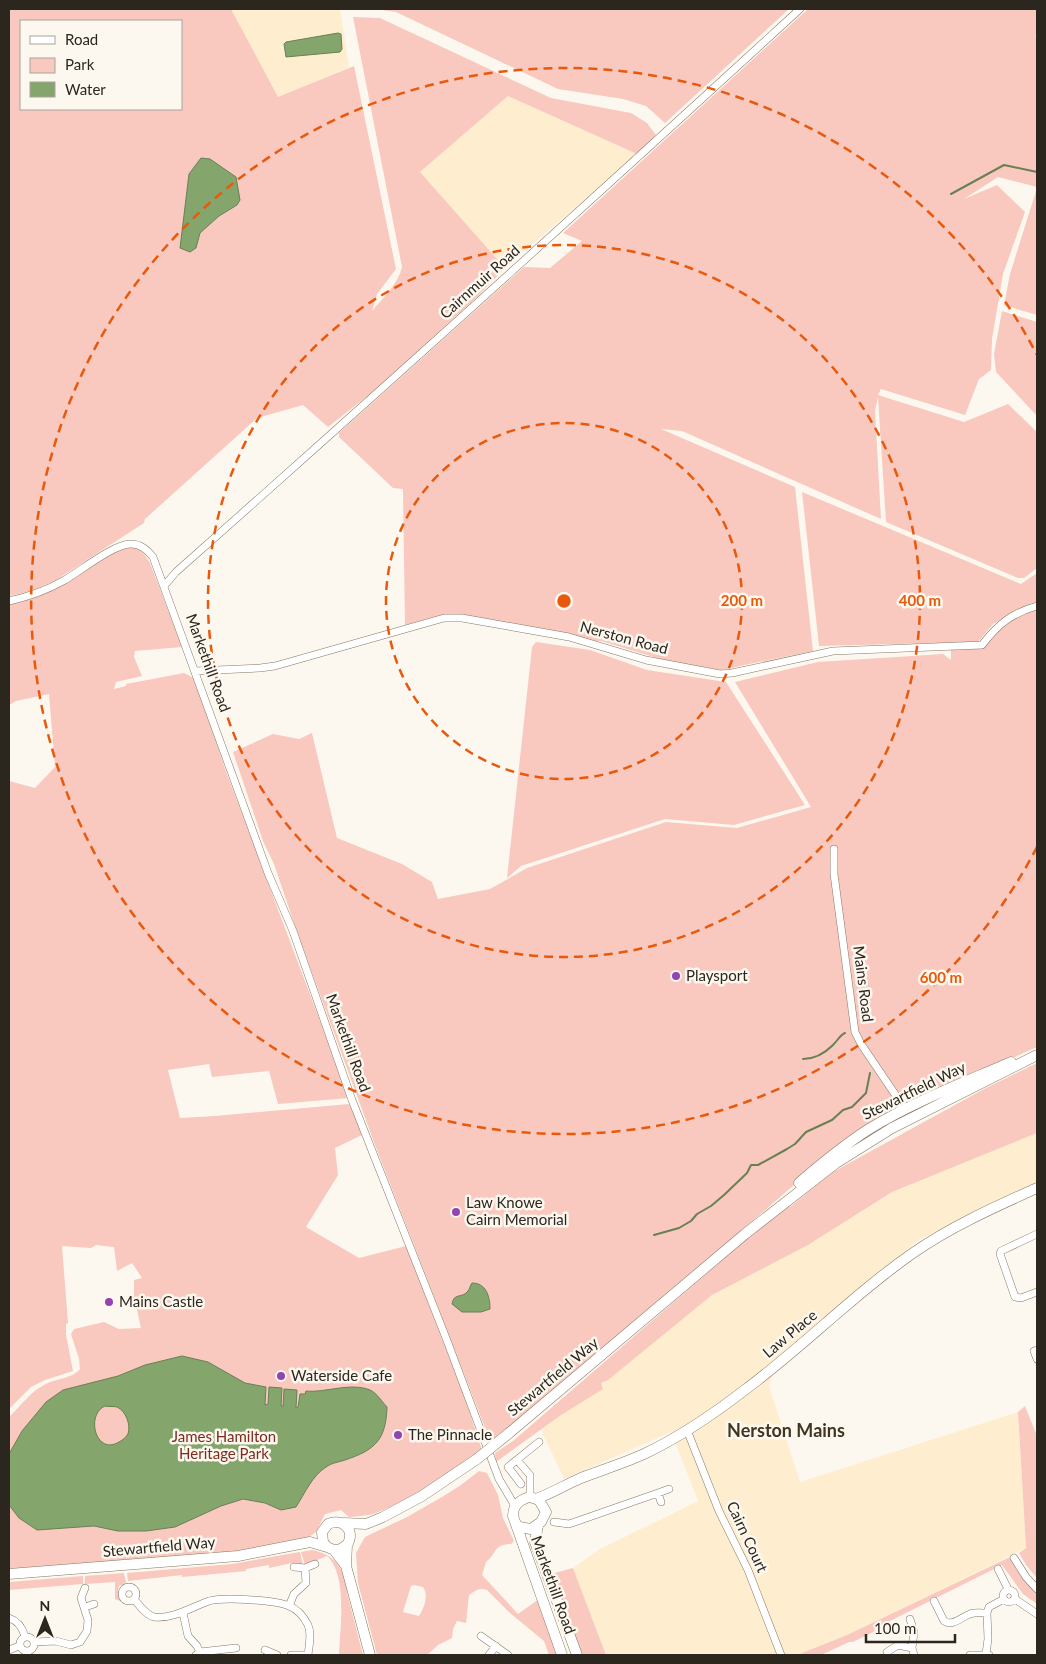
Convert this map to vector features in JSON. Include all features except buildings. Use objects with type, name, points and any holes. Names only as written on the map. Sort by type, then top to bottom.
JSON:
[{"type":"street","name":"Cairnmuir Road","points":[[164,586],[176,572],[339,427],[800,9]]},
{"type":"street","points":[[9,600],[24,597],[62,581],[119,546],[131,544],[146,548],[153,557],[164,586]]},
{"type":"street","points":[[158,569],[176,572]]},
{"type":"street","name":"Markethill Road","points":[[164,586],[268,873],[293,931],[352,1100],[446,1338],[499,1479],[515,1506]]},
{"type":"street","name":"Nerston Road","points":[[195,671],[274,666],[444,618],[462,618],[569,637],[646,660],[720,674],[833,651],[982,645],[995,628],[1008,619],[1037,606]]},
{"type":"street","name":"Mains Road","points":[[834,849],[834,874],[856,1032],[861,1044],[905,1109]]},
{"type":"street","name":"Stewartfield Way","points":[[745,1234],[834,1153],[868,1130],[905,1109],[1037,1051]]},
{"type":"street","name":"Stewartfield Way","points":[[348,1543],[366,1524],[422,1496],[508,1434],[745,1234],[823,1173],[868,1142],[900,1124],[1037,1055]]},
{"type":"street","name":"Law Place","points":[[533,1498],[556,1492],[570,1483],[644,1454],[687,1430],[747,1389],[870,1286],[915,1252],[968,1220],[1037,1188]]},
{"type":"street","points":[[1037,1234],[1001,1251],[1000,1254],[1015,1297],[1021,1298],[1037,1292]]},
{"type":"street","points":[[1037,1350],[1034,1351],[1037,1359]]},
{"type":"street","name":"Cairn Court","points":[[687,1430],[717,1506],[748,1570],[781,1655]]},
{"type":"street","points":[[521,1484],[508,1467],[538,1442]]},
{"type":"street","points":[[517,1460],[530,1475],[533,1498]]},
{"type":"street","points":[[554,1522],[545,1511],[541,1502],[533,1498],[520,1501],[515,1506],[513,1516],[516,1524],[519,1527],[531,1529],[539,1524],[554,1522],[569,1524],[669,1489]]},
{"type":"street","name":"Law Place","points":[[545,1511],[556,1492]]},
{"type":"street","points":[[658,1493],[661,1502]]},
{"type":"street","points":[[539,1524],[545,1511]]},
{"type":"street","points":[[346,1566],[322,1537],[322,1532],[328,1524],[333,1522],[344,1523],[349,1528],[351,1535],[348,1543],[346,1566],[370,1655]]},
{"type":"street","name":"Stewartfield Way","points":[[344,1523],[366,1524]]},
{"type":"street","name":"Markethill Road","points":[[516,1524],[562,1655]]},
{"type":"street","name":"Markethill Road","points":[[539,1524],[534,1542],[577,1655]]},
{"type":"street","name":"Stewartfield Way","points":[[310,1542],[322,1532]]},
{"type":"street","name":"Stewartfield Way","points":[[9,1574],[238,1556],[310,1542],[330,1548]]},
{"type":"street","points":[[330,1548],[344,1548],[348,1543]]},
{"type":"street","points":[[1014,1558],[1026,1577],[1037,1589]]},
{"type":"street","points":[[294,1566],[305,1568],[314,1564]]},
{"type":"street","points":[[289,1606],[294,1594],[306,1583],[305,1568]]},
{"type":"street","points":[[998,1569],[1008,1589],[1016,1594],[1015,1599]]},
{"type":"street","points":[[533,1574],[545,1570]]},
{"type":"street","points":[[34,1642],[56,1641],[71,1644],[80,1642],[84,1637],[88,1624],[88,1616],[81,1598],[85,1588]]},
{"type":"street","points":[[1004,1600],[1003,1594],[1008,1589]]},
{"type":"street","points":[[134,1599],[145,1611],[154,1617],[183,1613],[217,1600],[251,1600],[289,1606],[301,1614],[310,1632],[308,1655],[291,1655]]},
{"type":"street","points":[[970,1655],[988,1655],[987,1613],[989,1607],[1004,1600],[1010,1602],[1015,1599]]},
{"type":"street","points":[[1015,1599],[1037,1614]]},
{"type":"street","points":[[934,1601],[946,1624],[971,1614],[987,1613]]},
{"type":"street","points":[[84,1606],[94,1604]]},
{"type":"street","points":[[183,1613],[188,1636],[197,1646],[198,1653],[236,1648]]},
{"type":"street","points":[[9,1618],[18,1623],[23,1629],[25,1636]]},
{"type":"street","points":[[886,1652],[898,1645],[913,1652],[914,1632],[910,1619]]},
{"type":"street","points":[[25,1636],[31,1638],[34,1642]]},
{"type":"street","points":[[25,1636],[20,1640],[20,1646],[23,1650],[29,1653],[33,1648],[34,1642]]},
{"type":"street","points":[[481,1636],[508,1655]]},
{"type":"street","points":[[9,1650],[20,1646]]},
{"type":"street","points":[[489,1655],[496,1646]]},
{"type":"street","points":[[265,1650],[277,1655]]},
{"type":"shaded area","points":[[231,9],[340,9],[349,67],[278,98]]},
{"type":"shaded area","points":[[508,96],[637,154],[505,268],[420,172]]},
{"type":"shaded area","points":[[1037,1133],[1037,1187],[920,1239],[778,1358],[769,1386],[800,1482],[1018,1412],[1026,1548],[847,1635],[797,1655],[606,1655],[573,1568],[600,1549],[698,1501],[671,1432],[564,1479],[541,1430],[712,1295],[808,1245],[892,1192]]},
{"type":"green space","points":[[9,9],[231,9],[278,97],[354,66],[396,269],[377,294],[372,311],[394,285],[402,267],[353,17],[380,18],[551,98],[631,113],[647,123],[656,135],[637,154],[508,96],[420,172],[505,268],[478,296],[375,390],[328,427],[303,405],[257,418],[145,519],[144,523],[56,580],[31,591],[9,596]]},
{"type":"green space","points":[[375,9],[789,9],[665,123],[646,106],[623,99],[558,89],[396,12]]},
{"type":"green space","points":[[808,9],[1037,9],[1037,36],[1034,37],[1037,37],[1037,187],[998,177],[964,199],[997,185],[1025,212],[1003,274],[992,339],[991,370],[979,379],[965,415],[881,389],[878,395],[964,422],[1008,404],[1037,432],[1037,568],[1024,578],[1018,578],[886,522],[878,397],[875,411],[881,519],[682,431],[661,429],[795,487],[813,651],[721,670],[667,661],[601,641],[461,615],[441,615],[405,625],[403,489],[393,488],[339,437],[339,433],[524,267],[550,268],[582,241],[563,233]]},
{"type":"green space","points":[[1036,191],[1037,315],[1004,305],[1010,274]]},
{"type":"green space","points":[[1002,311],[1037,322],[1037,416],[996,372],[994,354]]},
{"type":"green space","points":[[802,492],[1021,584],[1037,573],[1037,602],[1017,610],[993,624],[978,642],[819,646]]},
{"type":"green space","name":"James Hamilton Heritage Park","points":[[126,547],[141,551],[150,563],[182,647],[135,651],[134,657],[142,676],[116,682],[114,689],[126,686],[126,684],[184,673],[196,679],[224,766],[349,1098],[278,1104],[269,1071],[212,1077],[209,1064],[168,1070],[180,1118],[349,1104],[364,1134],[335,1148],[338,1175],[306,1227],[359,1258],[406,1246],[464,1396],[482,1450],[417,1493],[376,1513],[349,1517],[341,1510],[325,1514],[316,1532],[306,1539],[277,1546],[191,1557],[9,1569],[9,1417],[39,1388],[73,1375],[80,1369],[79,1359],[71,1334],[74,1329],[104,1322],[119,1329],[141,1328],[134,1296],[134,1280],[142,1278],[132,1263],[117,1271],[114,1247],[96,1245],[91,1248],[62,1246],[68,1323],[66,1324],[66,1335],[73,1371],[45,1380],[31,1387],[9,1409],[9,781],[35,788],[55,767],[49,694],[16,701],[9,705],[9,602],[24,599]]},
{"type":"green space","name":"Playsport","points":[[1037,608],[1037,1047],[916,1101],[907,1100],[900,1093],[894,1097],[894,1105],[888,1114],[826,1157],[686,1279],[491,1443],[375,1145],[274,864],[263,841],[233,752],[273,734],[299,739],[312,733],[337,838],[402,864],[432,882],[438,899],[490,889],[527,868],[666,822],[737,828],[811,807],[735,682],[818,662],[943,654],[951,660],[951,650],[982,648],[1005,623]]},
{"type":"green space","points":[[536,642],[590,650],[647,670],[726,682],[805,805],[734,825],[665,819],[521,866],[507,878],[532,647]]},
{"type":"green space","points":[[1037,1063],[1037,1133],[892,1192],[808,1245],[712,1295],[608,1380],[601,1383],[603,1389],[561,1415],[496,1462],[495,1453],[513,1441],[749,1237],[788,1205],[790,1207],[831,1173],[984,1089]]},
{"type":"green space","points":[[1025,1406],[1037,1436],[1037,1578],[1019,1553],[1026,1548],[1018,1412]]},
{"type":"green space","points":[[479,1471],[487,1473],[498,1495],[503,1518],[514,1541],[511,1544],[498,1548],[486,1562],[482,1575],[518,1614],[539,1599],[559,1655],[549,1655],[544,1641],[510,1613],[487,1590],[482,1589],[469,1595],[466,1623],[457,1621],[453,1629],[452,1638],[438,1645],[427,1655],[377,1655],[358,1583],[356,1553],[365,1537],[407,1517],[461,1485]],"holes":[[[411,1586],[423,1587],[426,1598],[419,1616],[403,1612]]]},
{"type":"green space","points":[[312,1550],[327,1555],[333,1559],[341,1570],[363,1655],[339,1655],[341,1603],[338,1576],[334,1565],[327,1556],[305,1565],[301,1552]]},
{"type":"green space","points":[[300,1552],[303,1565],[292,1563],[269,1568],[269,1565],[246,1569],[246,1571],[128,1581],[127,1573],[232,1564]]},
{"type":"green space","points":[[1010,1557],[1017,1569],[1037,1592],[1037,1604],[1023,1594],[1002,1565],[874,1629],[875,1631],[853,1642],[849,1642],[821,1655],[797,1655],[847,1635]]},
{"type":"green space","points":[[573,1568],[606,1655],[581,1655],[551,1574]]},
{"type":"green space","points":[[124,1573],[126,1583],[120,1585],[118,1589],[122,1602],[115,1599],[115,1582],[85,1584],[85,1576]]},
{"type":"green space","points":[[83,1576],[83,1584],[9,1590],[9,1582]]},
{"type":"water","points":[[341,34],[342,49],[340,52],[286,57],[284,44],[286,42]]},
{"type":"water","points":[[201,158],[210,159],[236,177],[240,200],[237,205],[219,216],[200,233],[196,248],[190,252],[180,248],[189,174]]},
{"type":"water","points":[[472,1283],[481,1285],[484,1288],[489,1299],[490,1309],[481,1312],[462,1312],[452,1304],[454,1298],[466,1293]]},
{"type":"water","points":[[182,1356],[208,1362],[245,1383],[266,1387],[265,1405],[268,1404],[269,1387],[282,1388],[281,1406],[283,1406],[284,1389],[297,1390],[296,1408],[298,1407],[300,1394],[305,1394],[306,1391],[322,1391],[346,1387],[370,1390],[387,1407],[384,1428],[381,1436],[371,1448],[355,1456],[330,1464],[321,1471],[309,1485],[296,1507],[281,1510],[265,1503],[243,1499],[221,1506],[175,1527],[146,1531],[118,1531],[94,1526],[37,1530],[19,1518],[9,1505],[9,1454],[22,1431],[46,1402],[63,1390],[118,1376],[145,1365]],"holes":[[[105,1406],[120,1409],[125,1415],[129,1427],[128,1434],[119,1442],[111,1445],[104,1444],[96,1433],[96,1417]]]},
{"type":"waterway","points":[[951,194],[1004,165],[1037,172]]},
{"type":"waterway","points":[[803,1059],[815,1057],[823,1053],[845,1033]]},
{"type":"waterway","points":[[654,1235],[679,1228],[691,1221],[697,1214],[711,1206],[724,1195],[747,1173],[751,1165],[758,1165],[787,1149],[795,1144],[806,1132],[832,1120],[843,1110],[852,1107],[866,1093],[870,1073]]},
{"type":"place","name":"Playsport","points":[[676,976]]},
{"type":"place","name":"Law Knowe Cairn Memorial","points":[[456,1212]]},
{"type":"place","name":"Mains Castle","points":[[109,1302]]},
{"type":"place","name":"Waterside Cafe","points":[[281,1376]]},
{"type":"place","name":"The Pinnacle","points":[[398,1435]]},
{"type":"district","name":"Nerston Mains","points":[[786,1431]]}]
